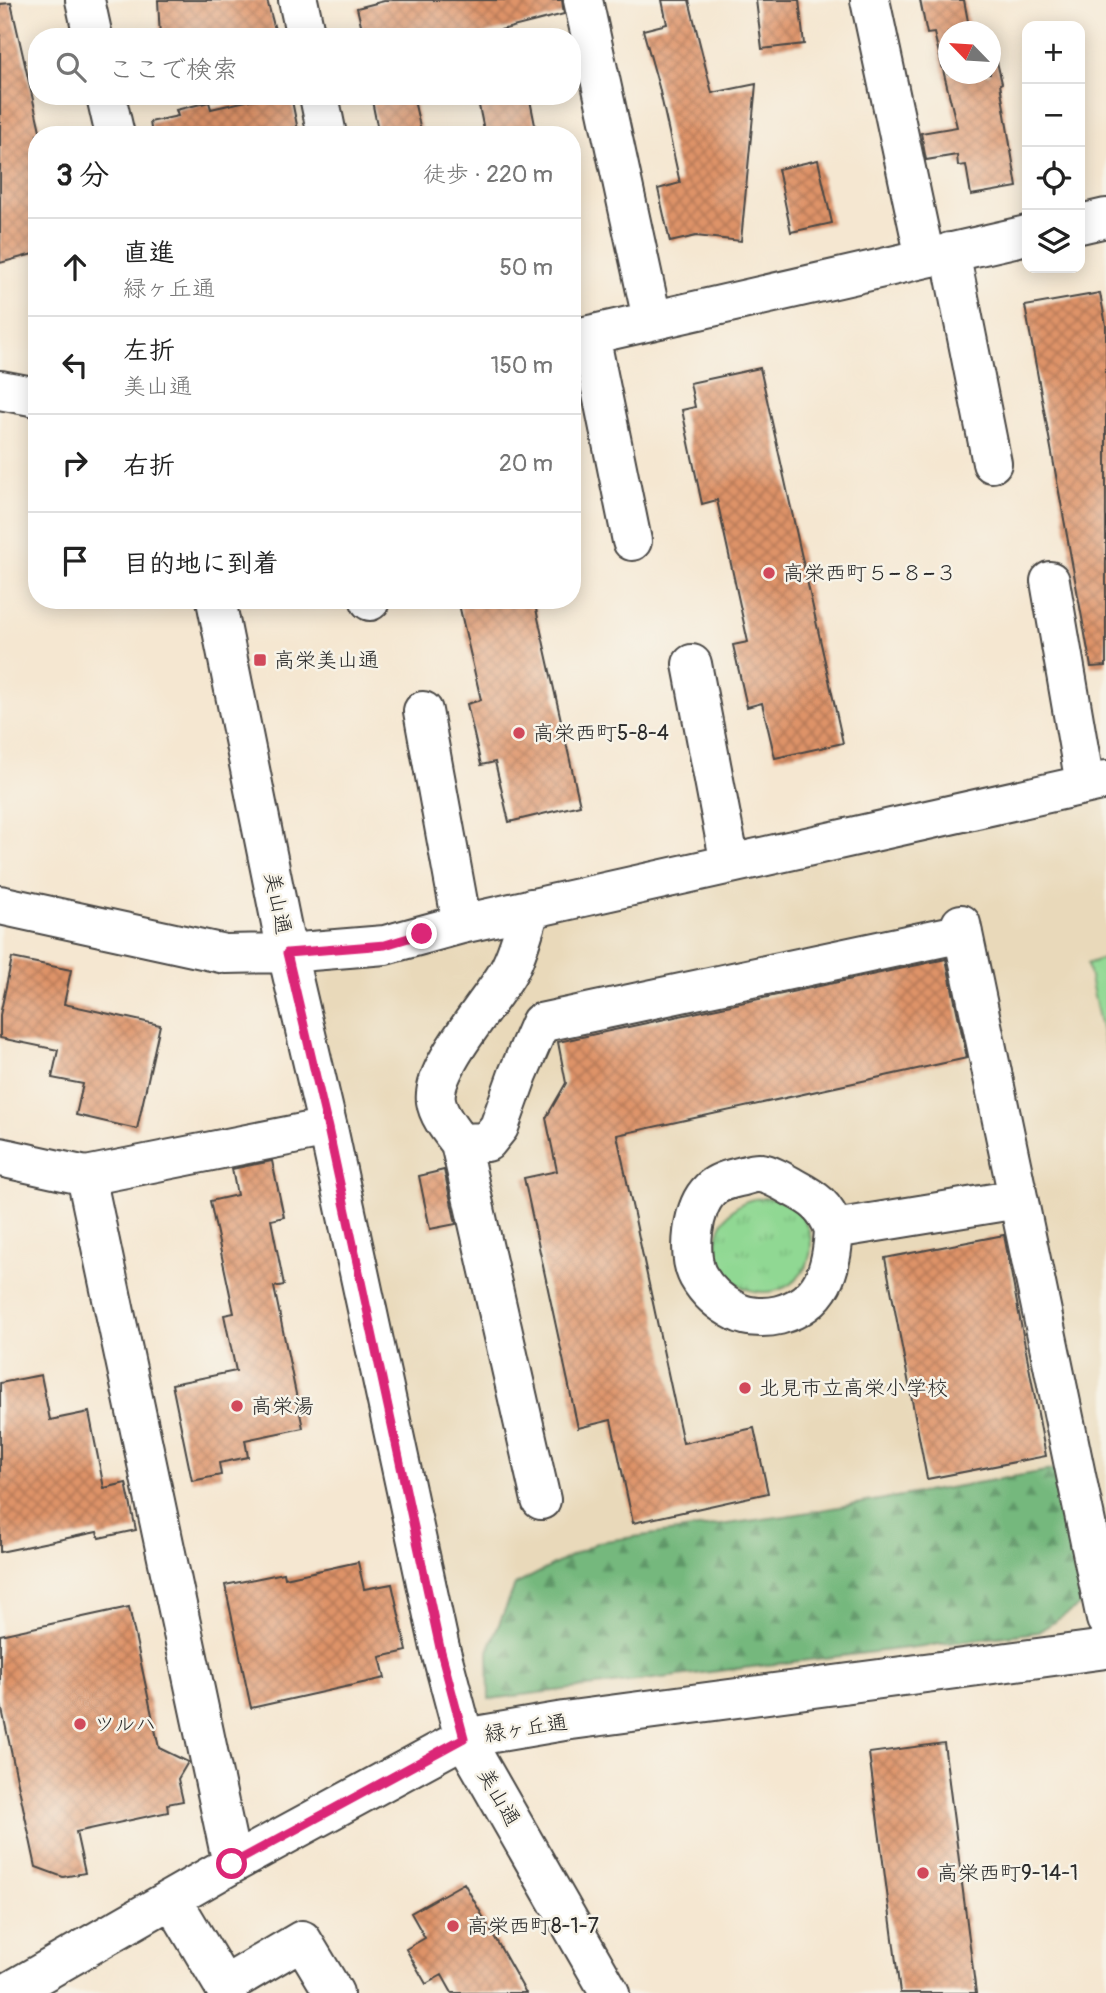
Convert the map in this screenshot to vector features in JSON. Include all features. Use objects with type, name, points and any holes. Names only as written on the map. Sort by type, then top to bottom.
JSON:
[{"type":"street","points":[[85,0],[91,28]]},
{"type":"street","points":[[298,0],[304,28]]},
{"type":"street","points":[[583,0],[652,319]]},
{"type":"street","points":[[870,0],[992,463]]},
{"type":"street","points":[[108,105],[113,126]]},
{"type":"street","points":[[321,105],[325,126]]},
{"type":"street","points":[[1085,223],[1106,218]]},
{"type":"street","points":[[632,541],[581,337],[1022,236]]},
{"type":"street","points":[[0,390],[28,395]]},
{"type":"street","points":[[0,905],[225,954],[287,953],[385,945],[531,908],[1096,782],[1050,581]]},
{"type":"street","name":"美山通","points":[[218,609],[287,953],[328,1128],[440,1648],[464,1738],[610,1993]]},
{"type":"street","points":[[692,664],[730,864]]},
{"type":"street","points":[[422,711],[462,924]]},
{"type":"street","points":[[531,908],[510,969],[461,1038],[441,1075],[436,1100],[444,1120],[460,1143],[541,1500]]},
{"type":"street","points":[[460,1143],[487,1142],[499,1127],[540,1023],[962,929],[1106,1619]]},
{"type":"street","points":[[0,1157],[86,1176],[328,1128]]},
{"type":"street","points":[[86,1176],[232,1864]]},
{"type":"street","points":[[834,1229],[1018,1199]]},
{"type":"street","name":"緑ヶ丘通","points":[[7,1993],[232,1864],[464,1738],[564,1721],[1106,1649]]},
{"type":"street","points":[[172,1899],[226,1990],[302,1940],[334,1993]]},
{"type":"street","points":[[0,1966],[7,1993]]},
{"type":"shaded area","name":"北見市立高栄小学校","points":[[1106,780],[1106,1649],[464,1738],[287,953]]},
{"type":"green space","points":[[1106,957],[1106,1051],[1087,964]]},
{"type":"green space","points":[[764,1198],[782,1201],[798,1211],[808,1227],[811,1245],[808,1263],[798,1279],[782,1289],[764,1292],[746,1289],[730,1279],[720,1263],[717,1245],[720,1227],[730,1211],[746,1201]]},
{"type":"green space","points":[[1058,1469],[1082,1604],[1038,1632],[489,1699],[488,1651],[515,1585],[598,1542],[792,1515]]},
{"type":"building","points":[[158,0],[267,0],[275,28],[160,28]]},
{"type":"building","points":[[388,0],[562,0],[564,14],[509,28],[362,28],[357,8]]},
{"type":"building","points":[[662,0],[689,0],[712,93],[756,84],[741,241],[696,236],[670,242],[658,189],[680,183],[659,87],[643,30],[667,24]]},
{"type":"building","points":[[756,0],[799,0],[804,44],[762,49]]},
{"type":"building","points":[[920,0],[964,0],[968,21],[938,21],[938,49],[934,33],[927,34]]},
{"type":"building","points":[[11,3],[28,78],[28,105],[34,105],[39,126],[28,126],[28,255],[0,263],[0,4]]},
{"type":"building","points":[[946,84],[1000,84],[1017,187],[971,195],[966,165],[958,166],[957,155],[926,160],[921,133],[957,127]]},
{"type":"building","points":[[197,105],[210,105],[211,109],[229,105],[293,105],[297,126],[151,126],[150,122],[178,116],[176,110]]},
{"type":"building","points":[[373,105],[415,105],[420,126],[377,126]]},
{"type":"building","points":[[479,105],[531,105],[535,126],[483,126]]},
{"type":"building","points":[[818,160],[832,223],[791,232],[778,169]]},
{"type":"building","points":[[1100,293],[1106,325],[1106,666],[1091,667],[1025,306]]},
{"type":"building","name":"高栄西町５−８−３","points":[[760,368],[843,743],[775,758],[762,703],[747,707],[733,645],[748,642],[717,500],[702,504],[682,410],[695,407],[690,383]]},
{"type":"building","name":"高栄西町5-8-4","points":[[460,609],[536,609],[580,805],[509,822],[495,762],[481,765],[467,704],[481,700]]},
{"type":"building","points":[[12,958],[71,970],[64,1004],[160,1025],[137,1129],[76,1115],[83,1084],[52,1078],[58,1050],[0,1038],[0,1015]]},
{"type":"building","points":[[946,959],[967,1058],[617,1135],[683,1443],[754,1428],[768,1493],[633,1523],[611,1420],[578,1428],[524,1178],[557,1171],[546,1118],[566,1083],[558,1042]]},
{"type":"building","points":[[272,1161],[284,1217],[271,1220],[284,1285],[274,1287],[303,1428],[245,1440],[248,1457],[219,1463],[221,1475],[192,1481],[172,1384],[236,1371],[224,1315],[234,1313],[210,1201],[237,1195],[232,1169]]},
{"type":"building","points":[[444,1170],[456,1224],[430,1229],[419,1176]]},
{"type":"building","points":[[1004,1235],[1046,1456],[927,1479],[885,1258]]},
{"type":"building","points":[[41,1375],[50,1420],[89,1412],[104,1488],[126,1483],[136,1530],[99,1538],[97,1532],[0,1552],[0,1383]]},
{"type":"building","points":[[358,1562],[364,1589],[392,1584],[407,1651],[380,1657],[385,1678],[251,1708],[225,1585],[284,1573],[285,1578]]},
{"type":"building","name":"ツルハ","points":[[129,1607],[159,1748],[188,1762],[178,1779],[183,1801],[167,1804],[168,1812],[76,1832],[85,1873],[63,1877],[36,1867],[0,1700],[0,1635]]},
{"type":"building","name":"高栄西町9-14-1","points":[[944,1743],[976,1993],[900,1993],[869,1753]]},
{"type":"building","name":"高栄西町8-1-7","points":[[464,1883],[526,1993],[452,1993],[442,1975],[426,1984],[406,1949],[425,1938],[411,1913]]},
{"type":"place","name":"高栄西町５−８−３","points":[[769,573]]},
{"type":"place","name":"高栄美山通","points":[[260,660]]},
{"type":"place","name":"高栄西町5-8-4","points":[[519,733]]},
{"type":"place","name":"北見市立高栄小学校","points":[[745,1388]]},
{"type":"place","name":"高栄湯","points":[[237,1406]]},
{"type":"place","name":"ツルハ","points":[[80,1724]]},
{"type":"place","name":"高栄西町9-14-1","points":[[923,1873]]},
{"type":"place","name":"高栄西町8-1-7","points":[[453,1926]]},
{"type":"route","points":[[232,1864],[464,1738],[440,1648],[328,1128],[287,953],[385,945],[422,934]]}]
